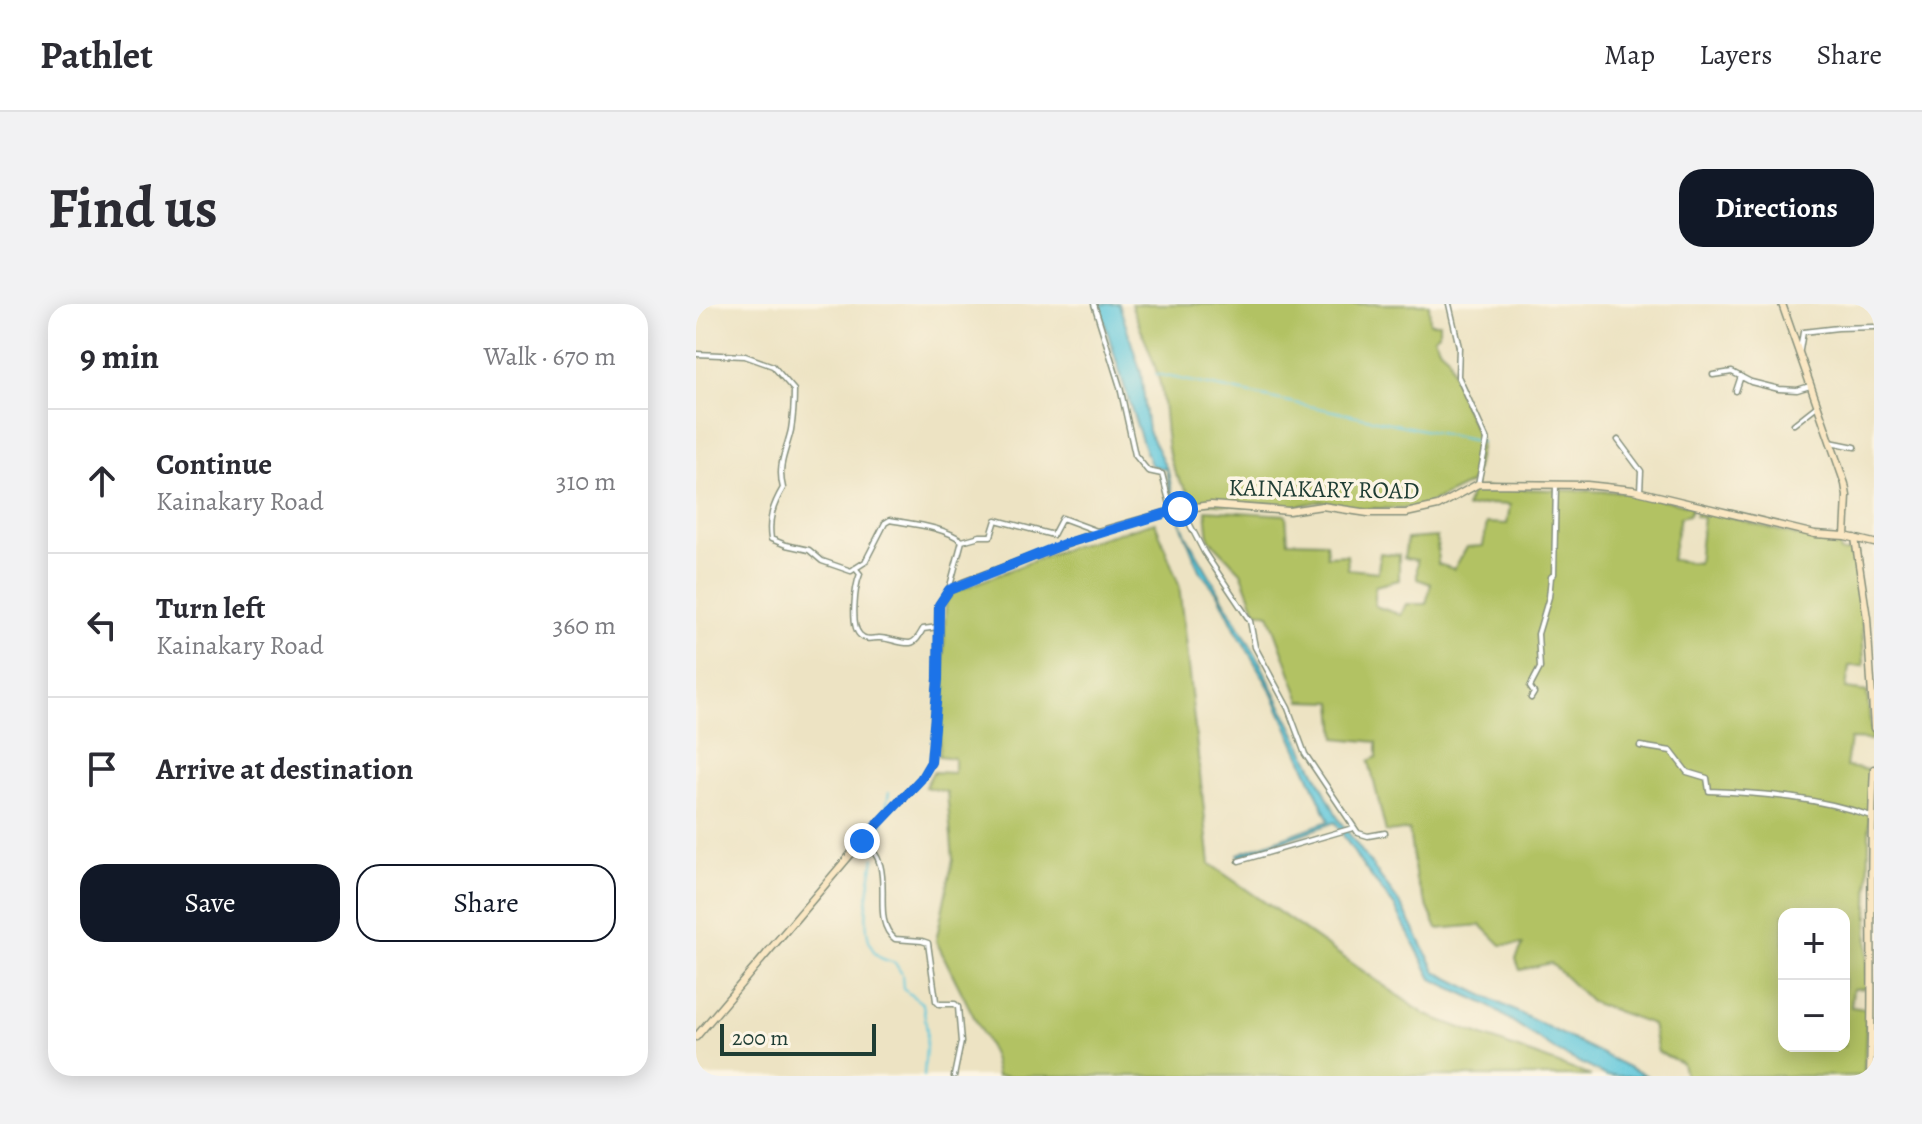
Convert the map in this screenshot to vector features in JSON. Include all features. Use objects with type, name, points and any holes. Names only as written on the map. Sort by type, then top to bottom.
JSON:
[{"type":"main road","points":[[1782,304],[1847,496],[1845,536]]},
{"type":"main road","name":"KAINAKARY ROAD","points":[[949,590],[1098,532],[1177,511],[1211,505],[1289,511],[1322,506],[1368,513],[1406,513],[1438,506],[1478,484],[1610,487],[1640,491],[1815,534],[1845,536],[1874,543]]},
{"type":"main road","points":[[1855,538],[1867,618],[1874,728]]},
{"type":"main road","points":[[696,1037],[863,840],[921,779],[931,762],[938,679],[939,605],[949,590]]},
{"type":"main road","points":[[1870,1076],[1874,769]]},
{"type":"street","points":[[1094,304],[1120,387],[1135,455],[1148,471],[1162,474],[1177,511],[1187,519],[1204,552],[1250,621],[1255,647],[1285,701],[1305,754],[1353,828],[1363,835],[1385,833]]},
{"type":"street","points":[[1449,304],[1459,347],[1458,376],[1487,440],[1478,484]]},
{"type":"street","points":[[1799,354],[1803,332],[1874,327]]},
{"type":"street","points":[[696,354],[745,356],[773,366],[794,390],[792,427],[781,461],[783,488],[769,522],[771,539],[809,550],[822,561],[851,571],[865,562],[885,523],[890,520],[935,530],[962,541]]},
{"type":"street","points":[[1713,375],[1729,371],[1779,389],[1797,390],[1810,386]]},
{"type":"street","points":[[1736,391],[1741,376]]},
{"type":"street","points":[[1794,424],[1817,406]]},
{"type":"street","points":[[1618,440],[1641,471],[1640,491]]},
{"type":"street","points":[[1830,442],[1855,447]]},
{"type":"street","points":[[1531,698],[1534,693],[1530,687],[1540,668],[1538,634],[1554,574],[1556,485]]},
{"type":"street","points":[[962,541],[991,536],[996,520],[1053,535],[1062,518],[1098,532]]},
{"type":"street","points":[[949,590],[962,541]]},
{"type":"street","points":[[855,568],[860,574],[854,625],[860,635],[868,639],[910,643],[918,639],[923,629],[938,627]]},
{"type":"street","points":[[1640,746],[1671,751],[1687,772],[1707,778],[1709,791],[1743,791],[1824,801],[1872,820]]},
{"type":"street","points":[[1239,861],[1353,828]]},
{"type":"street","points":[[863,840],[877,857],[883,879],[886,929],[895,939],[928,943],[936,1001],[941,1005],[955,1004],[958,1009],[961,1042],[954,1076]]},
{"type":"green space","points":[[1131,304],[1429,304],[1430,323],[1439,323],[1439,333],[1434,337],[1448,356],[1461,398],[1481,443],[1473,482],[1420,508],[1360,509],[1321,501],[1288,508],[1200,503],[1187,490],[1172,464],[1161,388]]},
{"type":"green space","points":[[1484,488],[1626,492],[1692,506],[1689,515],[1680,517],[1671,560],[1698,563],[1703,517],[1695,516],[1698,508],[1801,537],[1839,541],[1840,552],[1853,552],[1862,615],[1864,666],[1849,666],[1846,689],[1867,692],[1872,740],[1850,739],[1846,767],[1870,770],[1867,988],[1853,989],[1851,1007],[1867,1009],[1864,1076],[1685,1076],[1682,1063],[1658,1052],[1652,1024],[1591,1002],[1551,963],[1520,970],[1516,959],[1523,944],[1501,945],[1481,925],[1437,929],[1416,880],[1409,830],[1386,832],[1369,761],[1377,757],[1377,742],[1336,738],[1333,702],[1301,701],[1269,614],[1256,611],[1241,572],[1209,539],[1206,510],[1286,515],[1288,541],[1326,542],[1327,556],[1347,555],[1348,569],[1378,572],[1380,553],[1399,555],[1399,580],[1375,586],[1375,606],[1401,615],[1406,604],[1426,604],[1431,584],[1417,579],[1417,560],[1404,558],[1407,539],[1437,537],[1438,564],[1454,569],[1467,547],[1483,546],[1487,523],[1507,524],[1510,505],[1466,508],[1471,491]]},
{"type":"green space","points":[[1155,522],[1179,585],[1210,864],[1426,1015],[1591,1076],[997,1076],[992,1053],[936,941],[953,859],[947,792],[925,787],[933,772],[954,773],[954,758],[939,756],[946,601],[954,592],[1064,549]]},
{"type":"water","points":[[1098,304],[1119,304],[1141,373],[1148,431],[1168,471],[1174,503],[1186,535],[1256,655],[1339,820],[1403,908],[1436,972],[1647,1076],[1607,1076],[1560,1053],[1486,1004],[1432,979],[1395,907],[1360,862],[1335,822],[1238,857],[1238,854],[1329,821],[1273,694],[1219,595],[1199,570],[1171,498],[1166,469],[1151,465]]},
{"type":"waterway","points":[[1156,374],[1481,442]]},
{"type":"waterway","points":[[885,813],[889,792]]},
{"type":"waterway","points":[[876,852],[883,823]]},
{"type":"waterway","points":[[874,858],[868,895],[868,936],[878,956],[895,963],[902,974],[903,989],[923,1004],[927,1031],[924,1076]]},
{"type":"route","points":[[862,841],[921,779],[931,762],[938,679],[939,605],[949,590],[1101,531],[1180,509]]}]
